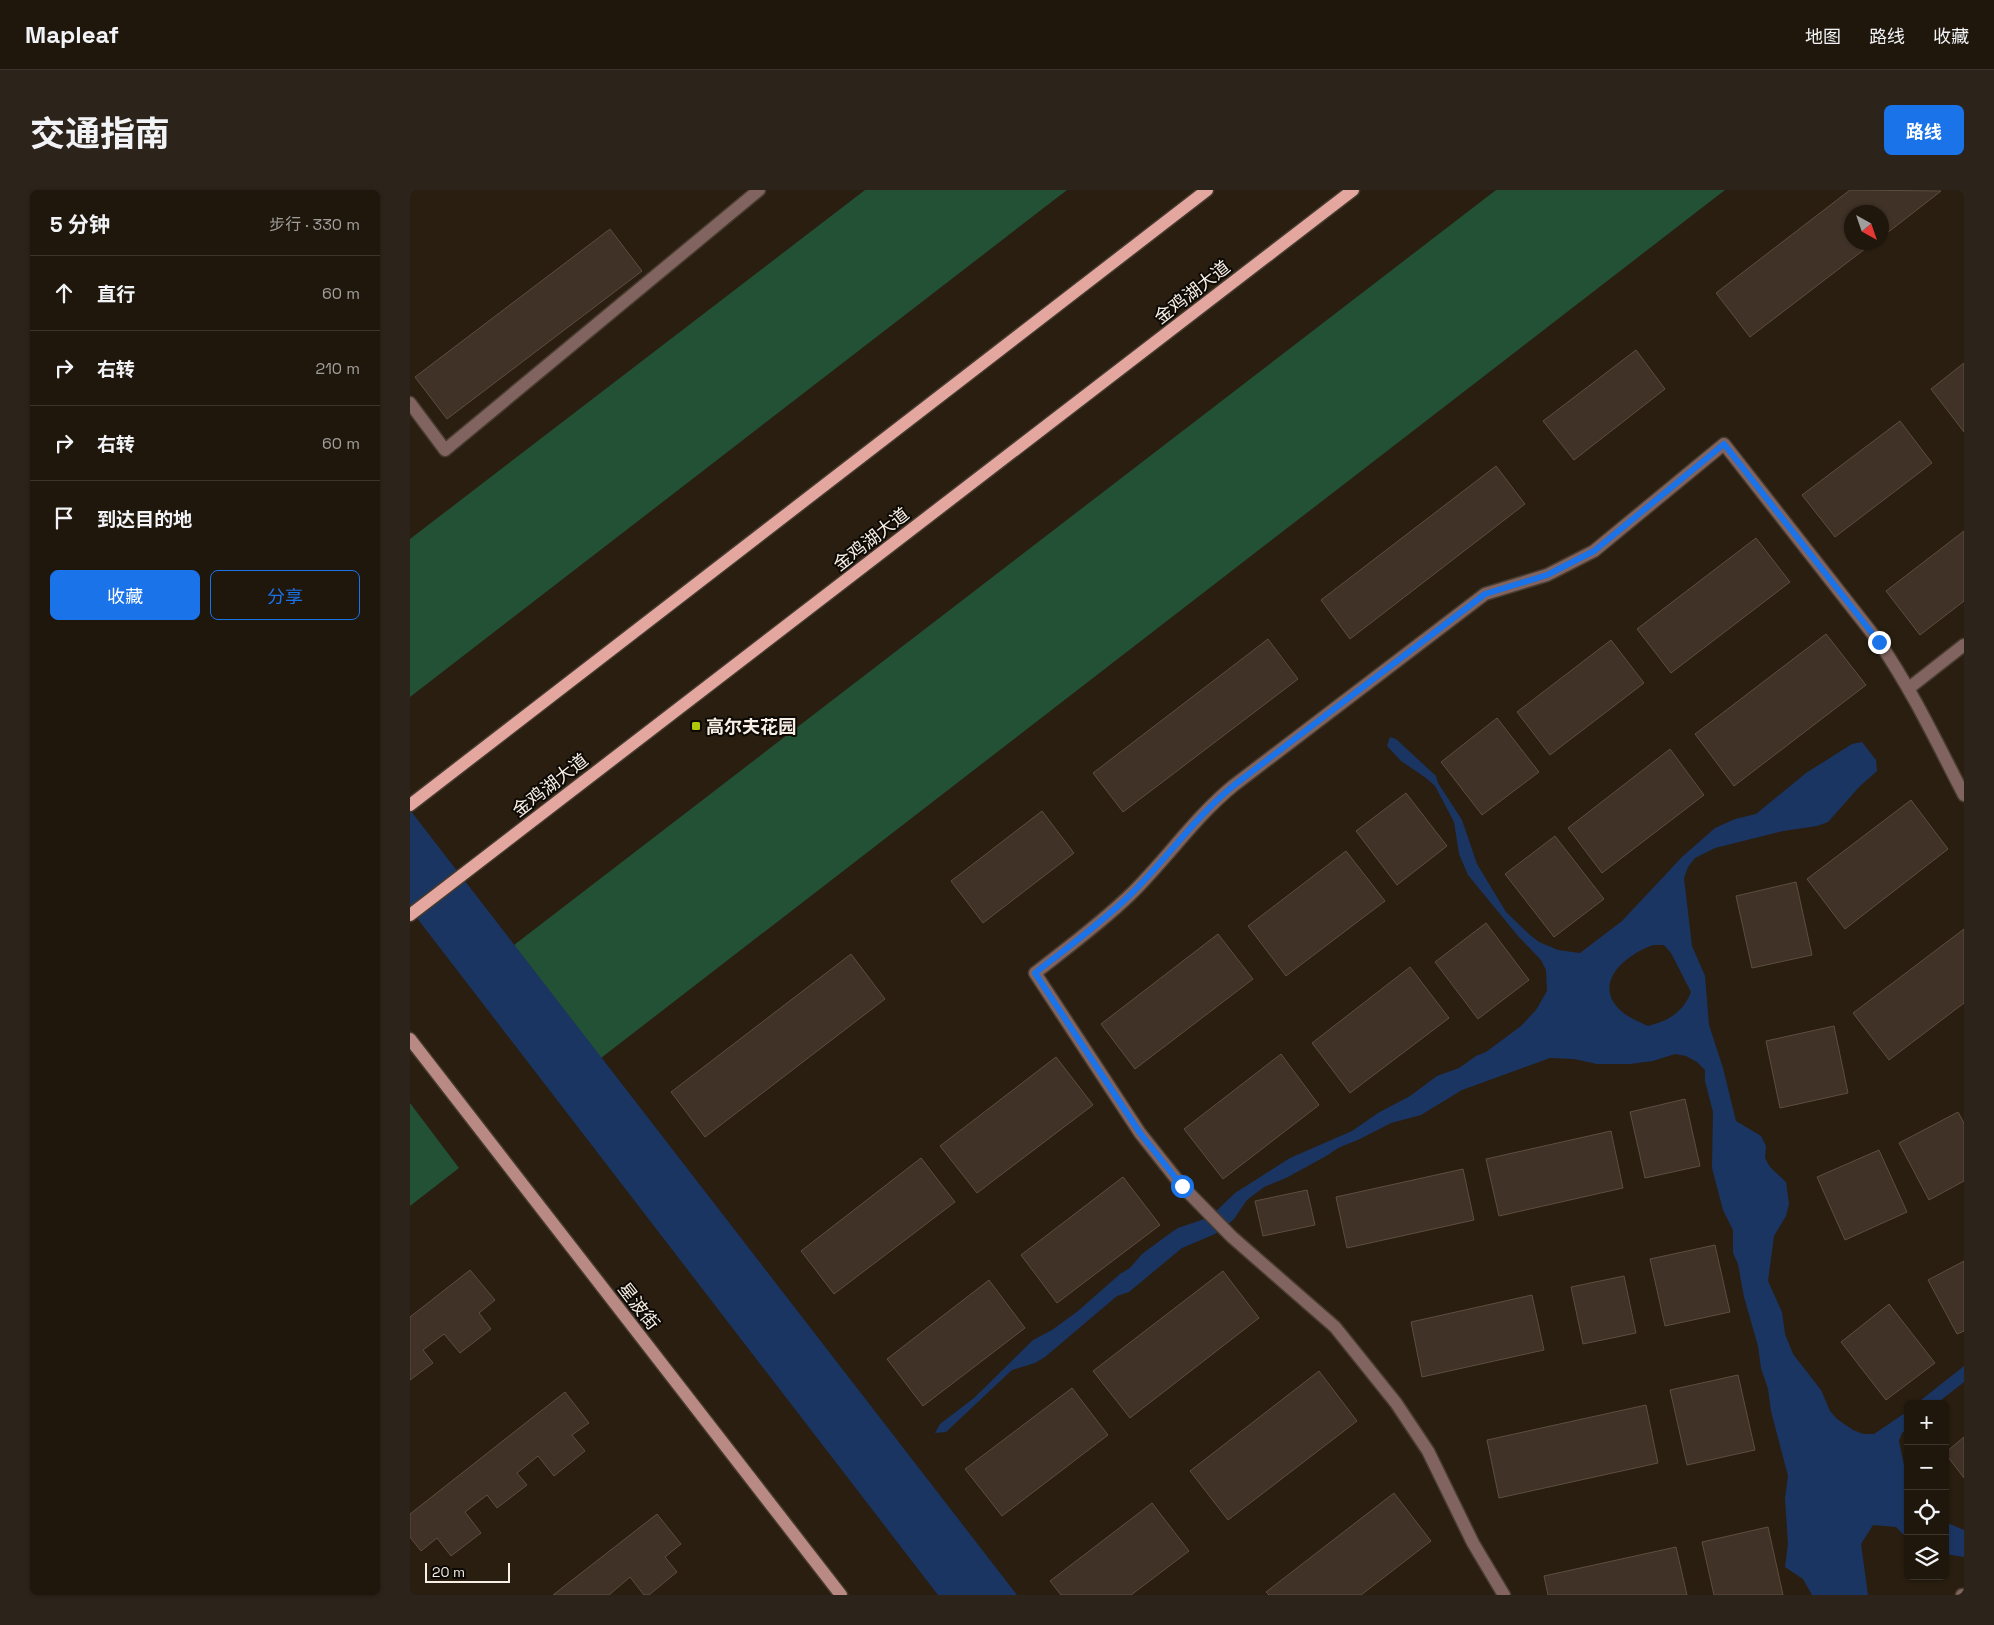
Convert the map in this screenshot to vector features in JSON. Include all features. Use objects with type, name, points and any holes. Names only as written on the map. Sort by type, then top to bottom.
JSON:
[{"type":"main road","points":[[410,805],[1207,190]]},
{"type":"main road","name":"金鸡湖大道","points":[[410,915],[1353,190]]},
{"type":"street","points":[[410,403],[445,450],[759,190]]},
{"type":"street","points":[[1504,1595],[1473,1543],[1428,1451],[1396,1403],[1335,1327],[1232,1237],[1195,1201],[1140,1133],[1035,973],[1130,895],[1217,799],[1485,594],[1547,575],[1594,551],[1724,444],[1879,642],[1909,688],[1964,795]]},
{"type":"street","points":[[1909,688],[1964,645]]},
{"type":"street","name":"星波街","points":[[410,1039],[841,1595]]},
{"type":"green space","points":[[865,190],[1067,190],[410,697],[410,539]]},
{"type":"green space","points":[[1496,190],[1725,190],[601,1058],[514,945]]},
{"type":"green space","points":[[410,1103],[459,1168],[410,1206]]},
{"type":"water","points":[[1390,737],[1396,739],[1436,776],[1438,783],[1462,820],[1477,864],[1506,912],[1539,942],[1558,950],[1580,953],[1622,921],[1682,857],[1715,828],[1735,819],[1756,814],[1806,773],[1852,744],[1862,742],[1876,760],[1877,771],[1860,786],[1828,822],[1715,848],[1695,858],[1688,867],[1684,878],[1692,946],[1705,976],[1709,1025],[1723,1068],[1736,1121],[1761,1136],[1766,1146],[1765,1158],[1770,1167],[1786,1182],[1789,1204],[1786,1216],[1774,1236],[1768,1281],[1782,1312],[1785,1334],[1793,1354],[1821,1390],[1830,1411],[1837,1419],[1853,1430],[1863,1434],[1874,1434],[1904,1414],[1904,1431],[1899,1441],[1904,1465],[1904,1535],[1896,1527],[1873,1525],[1861,1544],[1868,1595],[1812,1595],[1803,1579],[1785,1567],[1788,1544],[1785,1498],[1788,1476],[1771,1411],[1768,1389],[1761,1368],[1758,1346],[1744,1297],[1738,1264],[1733,1253],[1733,1230],[1723,1210],[1712,1168],[1713,1112],[1705,1081],[1705,1070],[1697,1062],[1686,1056],[1675,1054],[1653,1061],[1630,1064],[1597,1064],[1574,1059],[1550,1058],[1462,1090],[1421,1115],[1391,1123],[1338,1148],[1286,1178],[1264,1187],[1247,1200],[1234,1219],[1225,1227],[1215,1234],[1182,1248],[1129,1292],[1117,1296],[1045,1357],[1035,1363],[1012,1370],[946,1432],[935,1433],[940,1424],[974,1398],[1033,1340],[1052,1330],[1078,1311],[1120,1274],[1130,1268],[1142,1254],[1169,1234],[1178,1228],[1210,1217],[1235,1193],[1290,1158],[1352,1131],[1378,1113],[1410,1096],[1437,1076],[1459,1068],[1476,1056],[1486,1052],[1521,1026],[1536,1010],[1547,991],[1546,970],[1541,960],[1518,936],[1468,875],[1459,854],[1454,822],[1435,786],[1401,761],[1387,746]],"holes":[[[1653,945],[1664,945],[1671,953],[1691,992],[1684,1005],[1669,1018],[1648,1026],[1621,1011],[1611,998],[1609,988],[1611,978],[1617,969],[1633,955]]]},
{"type":"water","points":[[410,810],[1017,1595],[938,1595],[410,909]]},
{"type":"water","points":[[1964,1366],[1964,1382],[1941,1400],[1921,1400]]},
{"type":"water","points":[[1949,1524],[1964,1530],[1964,1557],[1949,1555]]},
{"type":"building","points":[[1850,190],[1941,191],[1889,232],[1889,205],[1844,205],[1844,250],[1864,250],[1750,337],[1716,293]]},
{"type":"building","points":[[610,229],[642,271],[447,419],[415,377]]},
{"type":"building","points":[[1636,350],[1665,389],[1574,460],[1543,421]]},
{"type":"building","points":[[1964,363],[1964,432],[1931,389]]},
{"type":"building","points":[[1900,421],[1932,463],[1835,537],[1802,495]]},
{"type":"building","points":[[1496,466],[1525,504],[1350,639],[1321,600]]},
{"type":"building","points":[[1964,531],[1964,601],[1920,635],[1886,591]]},
{"type":"building","points":[[1756,538],[1790,582],[1671,673],[1637,629]]},
{"type":"building","points":[[1826,634],[1866,685],[1734,786],[1695,734]]},
{"type":"building","points":[[1268,639],[1298,679],[1123,812],[1093,773]]},
{"type":"building","points":[[1611,640],[1644,683],[1550,755],[1517,712]]},
{"type":"building","points":[[1497,718],[1539,772],[1482,815],[1441,762]]},
{"type":"building","points":[[1670,749],[1704,795],[1602,873],[1568,828]]},
{"type":"building","points":[[1406,793],[1447,846],[1397,885],[1356,831]]},
{"type":"building","points":[[1911,800],[1948,849],[1845,929],[1807,879]]},
{"type":"building","points":[[1042,811],[1074,853],[983,923],[951,881]]},
{"type":"building","points":[[1555,836],[1604,899],[1554,937],[1505,874]]},
{"type":"building","points":[[1346,851],[1385,901],[1286,976],[1248,926]]},
{"type":"building","points":[[1796,882],[1812,955],[1752,968],[1736,896]]},
{"type":"building","points":[[1486,923],[1529,980],[1478,1019],[1435,962]]},
{"type":"building","points":[[1964,929],[1964,1003],[1889,1060],[1853,1013]]},
{"type":"building","points":[[1218,934],[1253,979],[1135,1069],[1101,1024]]},
{"type":"building","points":[[851,954],[885,999],[705,1137],[671,1092]]},
{"type":"building","points":[[1410,967],[1449,1018],[1350,1093],[1312,1043]]},
{"type":"building","points":[[1834,1026],[1848,1093],[1780,1108],[1766,1041]]},
{"type":"building","points":[[1281,1054],[1319,1105],[1223,1179],[1184,1129]]},
{"type":"building","points":[[1056,1057],[1093,1105],[977,1193],[940,1146]]},
{"type":"building","points":[[1685,1099],[1700,1166],[1645,1178],[1630,1112]]},
{"type":"building","points":[[1958,1112],[1964,1123],[1964,1181],[1929,1200],[1899,1143]]},
{"type":"building","points":[[1611,1131],[1623,1188],[1499,1216],[1486,1159]]},
{"type":"building","points":[[1879,1150],[1907,1212],[1845,1240],[1817,1177]]},
{"type":"building","points":[[921,1158],[955,1202],[834,1294],[801,1251]]},
{"type":"building","points":[[1463,1169],[1474,1220],[1347,1248],[1336,1197]]},
{"type":"building","points":[[1123,1177],[1160,1225],[1057,1303],[1021,1255]]},
{"type":"building","points":[[1307,1190],[1315,1225],[1263,1236],[1255,1201]]},
{"type":"building","points":[[1715,1245],[1730,1312],[1665,1326],[1650,1259]]},
{"type":"building","points":[[1964,1261],[1964,1331],[1957,1334],[1928,1280]]},
{"type":"building","points":[[470,1270],[495,1300],[479,1313],[491,1329],[460,1353],[444,1334],[423,1350],[433,1363],[410,1380],[410,1317]]},
{"type":"building","points":[[1223,1271],[1259,1318],[1130,1418],[1093,1371]]},
{"type":"building","points":[[1624,1276],[1636,1333],[1583,1344],[1571,1287]]},
{"type":"building","points":[[989,1280],[1025,1328],[923,1406],[887,1359]]},
{"type":"building","points":[[1532,1295],[1544,1350],[1422,1377],[1411,1322]]},
{"type":"building","points":[[1889,1304],[1935,1363],[1886,1400],[1841,1342]]},
{"type":"building","points":[[1319,1371],[1357,1421],[1228,1520],[1190,1471]]},
{"type":"building","points":[[1738,1375],[1755,1450],[1687,1465],[1670,1390]]},
{"type":"building","points":[[1072,1388],[1108,1435],[1002,1516],[965,1469]]},
{"type":"building","points":[[565,1392],[589,1423],[572,1435],[585,1451],[554,1476],[538,1456],[517,1473],[527,1485],[497,1508],[487,1495],[465,1512],[481,1533],[451,1556],[437,1538],[421,1551],[410,1537],[410,1514]]},
{"type":"building","points":[[1646,1405],[1658,1463],[1499,1498],[1487,1440]]},
{"type":"building","points":[[1964,1437],[1964,1478],[1949,1458],[1949,1450]]},
{"type":"building","points":[[1394,1493],[1431,1541],[1361,1595],[1269,1595],[1266,1592]]},
{"type":"building","points":[[1152,1503],[1189,1551],[1131,1595],[1061,1595],[1050,1581]]},
{"type":"building","points":[[657,1514],[681,1544],[665,1557],[677,1572],[649,1595],[644,1595],[630,1577],[609,1595],[553,1595]]},
{"type":"building","points":[[1768,1527],[1783,1595],[1714,1595],[1702,1542]]},
{"type":"building","points":[[1676,1547],[1687,1595],[1548,1595],[1544,1576]]},
{"type":"place","name":"高尔夫花园","points":[[696,726]]},
{"type":"route","points":[[1182,1186],[1140,1133],[1035,973],[1130,895],[1192,825],[1217,799],[1233,786],[1485,594],[1547,575],[1594,551],[1724,444],[1879,642]]}]
